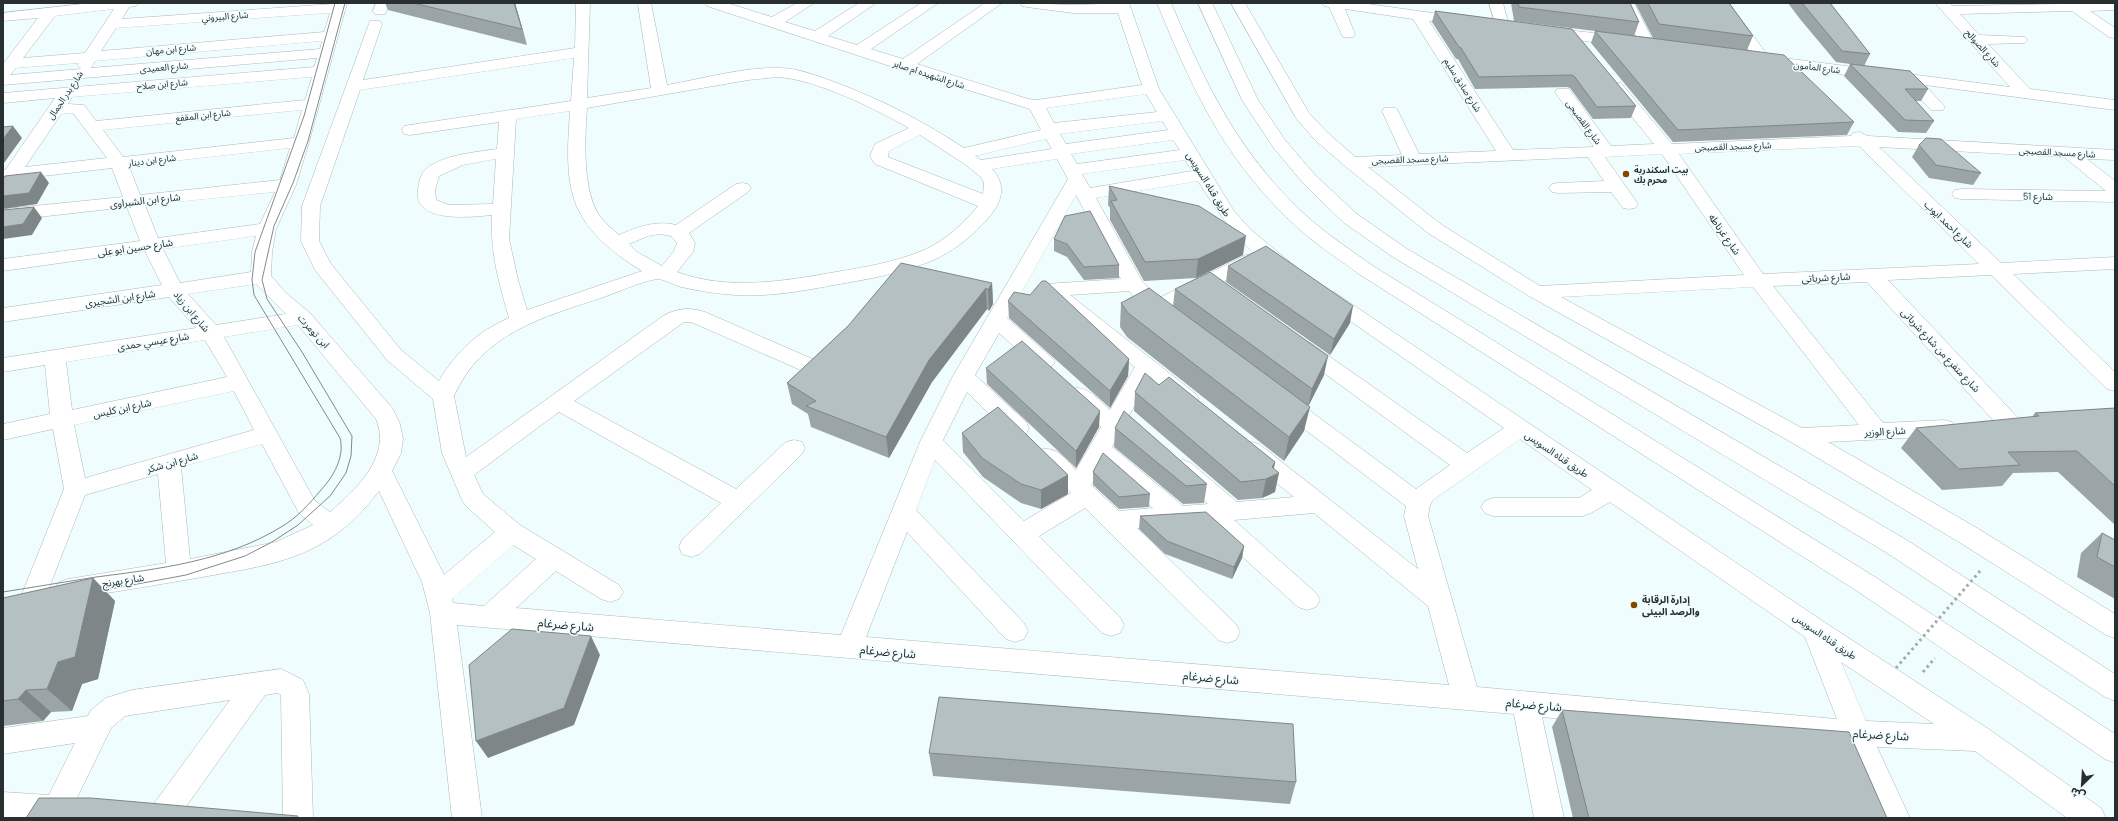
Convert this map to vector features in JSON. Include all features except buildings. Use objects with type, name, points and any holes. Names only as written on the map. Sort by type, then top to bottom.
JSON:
[{"type":"main road","points":[[4,15],[50,12],[127,3]]},
{"type":"main road","name":"شارع بدر الجمال","points":[[6,179],[56,109],[127,3]]},
{"type":"main road","points":[[410,130],[579,105],[760,74],[788,73],[806,77],[891,110],[921,128],[986,172],[991,178],[993,186],[990,203],[976,222],[954,241],[935,253],[913,262],[887,269],[795,287],[764,290],[704,286],[662,274],[642,264],[615,244],[589,213],[579,176],[579,105],[583,3]]},
{"type":"main road","name":"شارع الشهيده ام صابر","points":[[712,3],[736,6],[774,23],[1016,102],[1036,104],[1151,90]]},
{"type":"main road","points":[[774,23],[807,3]]},
{"type":"main road","points":[[816,37],[869,3]]},
{"type":"main road","points":[[858,50],[931,3]]},
{"type":"main road","points":[[904,66],[995,3]]},
{"type":"main road","points":[[1027,3],[1071,6],[1124,6]]},
{"type":"main road","points":[[1164,3],[1199,85],[1217,118],[1238,149],[1269,188],[1321,237],[1366,270],[1866,584],[2115,750]]},
{"type":"main road","points":[[1205,3],[1242,84],[1260,117],[1310,179],[1350,218],[1407,257],[1896,546],[2115,688]]},
{"type":"main road","points":[[1238,3],[1302,114],[1321,136],[1435,229],[1536,292],[1799,436],[1968,535],[2115,627]]},
{"type":"main road","points":[[1332,3],[1418,15],[1438,10],[1483,23],[1662,47]]},
{"type":"main road","points":[[1332,3],[1348,34]]},
{"type":"main road","points":[[1496,3],[1516,28]]},
{"type":"main road","points":[[1627,3],[1647,45]]},
{"type":"main road","points":[[1722,3],[1763,60]]},
{"type":"main road","points":[[339,5],[326,53],[333,93],[311,206],[308,229],[310,241],[322,266],[394,355],[443,396],[454,453],[474,500],[511,532],[610,592]]},
{"type":"main road","name":"شارع البيروني","points":[[112,24],[339,5]]},
{"type":"main road","points":[[645,5],[660,91]]},
{"type":"main road","name":"طريق قناه السويس","points":[[1124,6],[1151,90],[1227,214],[1244,234],[1265,253],[1610,490],[1908,692],[1980,739],[2091,818]]},
{"type":"main road","points":[[1945,6],[2115,6]]},
{"type":"main road","name":"شارع الصوالح","points":[[1945,6],[2024,92]]},
{"type":"main road","points":[[2075,7],[2114,34]]},
{"type":"main road","points":[[7,70],[50,12]]},
{"type":"main road","points":[[261,277],[262,252],[267,229],[287,185],[301,142],[333,93],[379,13]]},
{"type":"main road","name":"شارع صادق سليم","points":[[1418,15],[1507,155]]},
{"type":"main road","points":[[1574,35],[1589,53]]},
{"type":"main road","points":[[1976,39],[2020,40]]},
{"type":"main road","name":"شارع ابن المقفع","points":[[93,126],[333,93],[582,52]]},
{"type":"main road","name":"شارع ابن مهان","points":[[7,70],[91,56],[326,53]]},
{"type":"main road","name":"شارع العميدى","points":[[3,80],[326,53]]},
{"type":"main road","name":"شارع ابن صلاح","points":[[3,98],[67,92],[326,53]]},
{"type":"main road","name":"شارع المأمون","points":[[1740,57],[2024,92],[2115,105]]},
{"type":"main road","points":[[1866,57],[1880,75]]},
{"type":"main road","points":[[1785,63],[1807,85]]},
{"type":"main road","name":"شارع غرناطه","points":[[1603,71],[1667,149],[1758,281],[1877,432]]},
{"type":"main road","points":[[1910,79],[1937,107]]},
{"type":"main road","name":"شارع القصبجى","points":[[1562,92],[1599,152],[1617,186],[1630,204]]},
{"type":"main road","points":[[1036,104],[1134,284],[1156,308],[1181,326]]},
{"type":"main road","name":"شارع ابن زياد","points":[[56,109],[78,108],[93,126],[118,163],[151,245],[174,290],[210,331],[240,382],[307,507],[330,525]]},
{"type":"main road","points":[[1390,111],[1413,159]]},
{"type":"main road","points":[[508,115],[500,238],[508,280],[520,320]]},
{"type":"main road","name":"شارع احمد ايوب","points":[[1846,124],[2115,384]]},
{"type":"main road","points":[[1065,158],[1173,125]]},
{"type":"main road","points":[[1065,158],[1173,125]]},
{"type":"main road","points":[[921,128],[881,148],[879,156],[881,160],[990,203]]},
{"type":"main road","name":"شارع مسجد القصبجى","points":[[1351,162],[1863,141],[2115,155]]},
{"type":"main road","name":"شارع ابن دينار","points":[[6,179],[118,163],[301,142]]},
{"type":"main road","points":[[2068,152],[2115,190]]},
{"type":"main road","points":[[502,209],[463,211],[445,210],[432,207],[427,201],[427,188],[431,173],[440,166],[462,160],[505,153]]},
{"type":"main road","points":[[959,154],[1065,158],[1204,176]]},
{"type":"main road","points":[[977,166],[1065,158],[1191,154]]},
{"type":"main road","points":[[849,647],[902,511],[931,442],[964,376],[1014,292],[1065,158]]},
{"type":"main road","name":"شارع ابن الشبراوى","points":[[3,215],[287,185]]},
{"type":"main road","points":[[1558,188],[1617,186]]},
{"type":"main road","points":[[678,232],[742,188]]},
{"type":"main road","name":"شارع 51","points":[[1961,194],[2115,197]]},
{"type":"main road","points":[[443,396],[457,370],[472,351],[490,336],[520,320],[547,309],[662,274],[685,248],[685,239],[678,232],[663,228],[645,230],[615,244]]},
{"type":"main road","name":"شارع حسين ابو على","points":[[3,265],[267,229]]},
{"type":"main road","points":[[1156,308],[1265,253]]},
{"type":"main road","name":"شارع شرباتى","points":[[1536,292],[2115,262]]},
{"type":"main road","name":"شارع متفرع من شارع شرباتى","points":[[1872,275],[2010,425]]},
{"type":"main road","name":"شارع ابن الشجيرى","points":[[3,315],[261,277]]},
{"type":"main road","name":"ابن تومرت","points":[[243,560],[277,551],[308,540],[330,525],[360,498],[381,470],[389,457],[393,434],[385,415],[303,318],[279,297],[261,277]]},
{"type":"main road","points":[[1209,281],[1229,295]]},
{"type":"main road","points":[[1014,292],[1134,284]]},
{"type":"main road","points":[[1052,290],[1202,410]]},
{"type":"main road","points":[[462,472],[674,318],[686,315],[698,317],[810,366]]},
{"type":"main road","name":"شارع عيسي حمدى","points":[[3,365],[210,331],[303,318]]},
{"type":"main road","points":[[997,320],[1064,380],[1122,422]]},
{"type":"main road","points":[[1287,336],[1467,465]]},
{"type":"main road","points":[[55,357],[62,421],[76,489]]},
{"type":"main road","points":[[1022,534],[1083,491],[1100,448],[1122,422],[1146,366]]},
{"type":"main road","points":[[964,376],[1227,632]]},
{"type":"main road","name":"شارع ابن كليس","points":[[3,433],[240,382]]},
{"type":"main road","points":[[1267,390],[1418,503]]},
{"type":"main road","points":[[558,402],[737,501]]},
{"type":"main road","points":[[1987,426],[2033,424]]},
{"type":"main road","name":"شارع الوزير","points":[[1799,436],[1963,427]]},
{"type":"main road","points":[[1466,698],[1441,602],[1416,516],[1418,503],[1425,494],[1520,428]]},
{"type":"main road","name":"شارع ابن شكر","points":[[76,489],[267,434]]},
{"type":"main road","points":[[1233,435],[1441,602]]},
{"type":"main road","points":[[931,442],[1111,625]]},
{"type":"main road","points":[[691,547],[737,501],[794,448]]},
{"type":"main road","points":[[1100,448],[1176,516]]},
{"type":"main road","points":[[1169,456],[1221,512],[1307,600]]},
{"type":"main road","points":[[169,463],[179,571]]},
{"type":"main road","points":[[381,470],[435,582],[441,604],[467,818]]},
{"type":"main road","name":"شارع بهرنج","points":[[76,489],[25,595],[243,560]]},
{"type":"main road","points":[[1493,507],[1583,507],[1610,490]]},
{"type":"main road","points":[[1113,521],[1319,504]]},
{"type":"main road","points":[[902,511],[1015,631]]},
{"type":"main road","points":[[441,604],[511,532]]},
{"type":"main road","points":[[489,617],[554,558]]},
{"type":"main road","name":"شارع ضرغام","points":[[441,604],[489,617],[1466,698],[1857,733],[1980,739]]},
{"type":"main road","points":[[1816,630],[1857,733],[1896,818]]},
{"type":"main road","points":[[46,812],[96,727],[108,712],[124,703],[281,681],[293,688],[298,818]]},
{"type":"main road","points":[[194,817],[152,814],[258,684]]},
{"type":"main road","points":[[1526,704],[1549,818]]},
{"type":"main road","points":[[3,741],[96,727]]},
{"type":"main road","points":[[3,806],[46,812],[87,812]]},
{"type":"path","points":[[1896,668],[1980,571]]},
{"type":"path","points":[[1908,692],[1915,681],[1951,640]]},
{"type":"tram line","points":[[3,592],[168,567],[215,556],[238,548],[260,539],[292,519],[312,500],[334,473],[341,452],[340,438],[254,295],[252,280],[255,252],[304,116],[335,3]]},
{"type":"tram line","points":[[94,592],[186,575],[245,556],[272,542],[298,525],[330,496],[346,473],[351,456],[352,436],[302,352],[267,299],[262,280],[274,226],[293,183],[308,141],[345,3]]},
{"type":"place","name":"بيت اسكندرية محرم بك","points":[[1626,174]]},
{"type":"place","name":"إدارة الرقابة والرصد البيئى","points":[[1634,605]]}]
